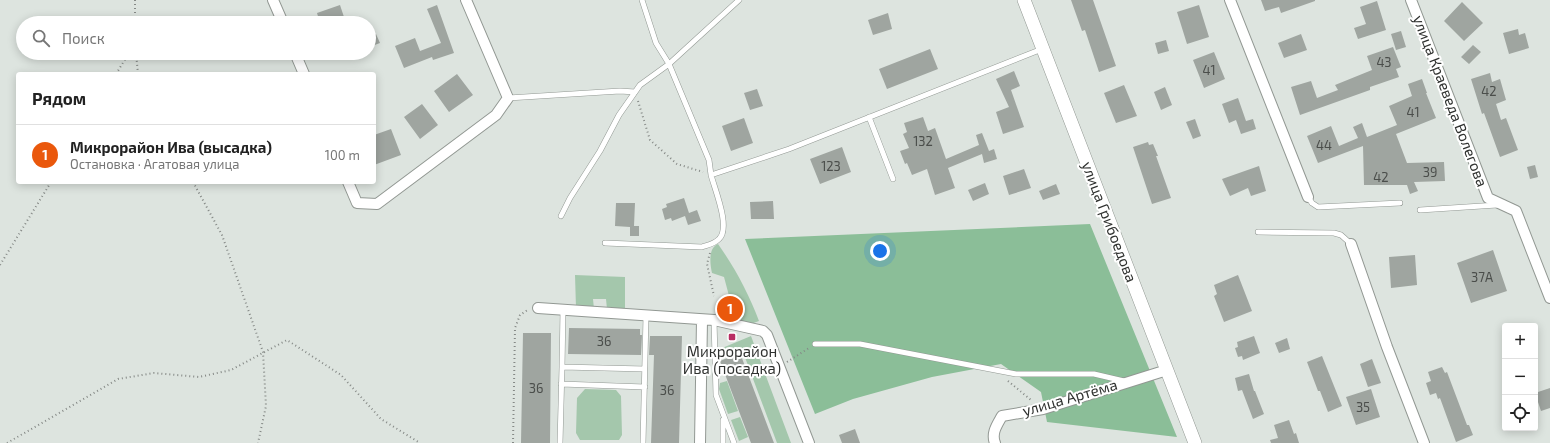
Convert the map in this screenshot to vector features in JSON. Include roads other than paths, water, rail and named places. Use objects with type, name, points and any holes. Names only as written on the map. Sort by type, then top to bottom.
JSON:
[{"type":"street","points":[[273,0],[280,16]]},
{"type":"street","points":[[349,184],[357,203],[377,204],[496,114],[508,98],[466,0]]},
{"type":"street","name":"улица Грибоедова","points":[[1024,0],[1196,443]]},
{"type":"street","points":[[1230,0],[1308,197]]},
{"type":"street","name":"улица Краеведа Волегова","points":[[1411,0],[1488,198],[1516,211],[1550,298]]},
{"type":"street","points":[[298,60],[303,72]]},
{"type":"street","points":[[1351,244],[1387,347],[1424,443]]},
{"type":"street","points":[[538,308],[714,320],[766,333],[809,443]]},
{"type":"street","points":[[700,443],[702,320]]},
{"type":"street","name":"улица Артёма","points":[[995,443],[993,437],[996,426],[1002,416],[1043,409],[1167,370]]},
{"type":"lane","points":[[605,242],[702,247],[713,244],[720,238],[724,230],[724,221],[708,160],[669,64],[656,43],[644,12],[642,0]]},
{"type":"lane","points":[[561,216],[570,198],[600,151],[619,115],[640,84],[669,64],[738,0]]},
{"type":"lane","points":[[711,175],[789,149],[1042,48]]},
{"type":"lane","points":[[508,98],[620,91],[635,92]]},
{"type":"lane","points":[[868,117],[893,179]]},
{"type":"lane","points":[[1308,197],[1312,203],[1318,207],[1400,203]]},
{"type":"lane","points":[[1420,210],[1502,204]]},
{"type":"lane","points":[[1258,232],[1334,233],[1341,235],[1351,244]]},
{"type":"lane","points":[[560,443],[563,310]]},
{"type":"lane","points":[[643,443],[646,316]]},
{"type":"lane","points":[[714,320],[716,395],[734,443]]},
{"type":"lane","points":[[815,344],[860,344],[1016,374],[1094,374],[1127,382]]},
{"type":"lane","points":[[562,367],[645,369]]},
{"type":"lane","points":[[561,384],[645,387]]},
{"type":"lane","points":[[723,443],[724,416]]},
{"type":"place","name":"Микрорайон Ива (высадка)","points":[[730,309]]},
{"type":"place","name":"Микрорайон Ива (посадка)","points":[[732,337]]}]
